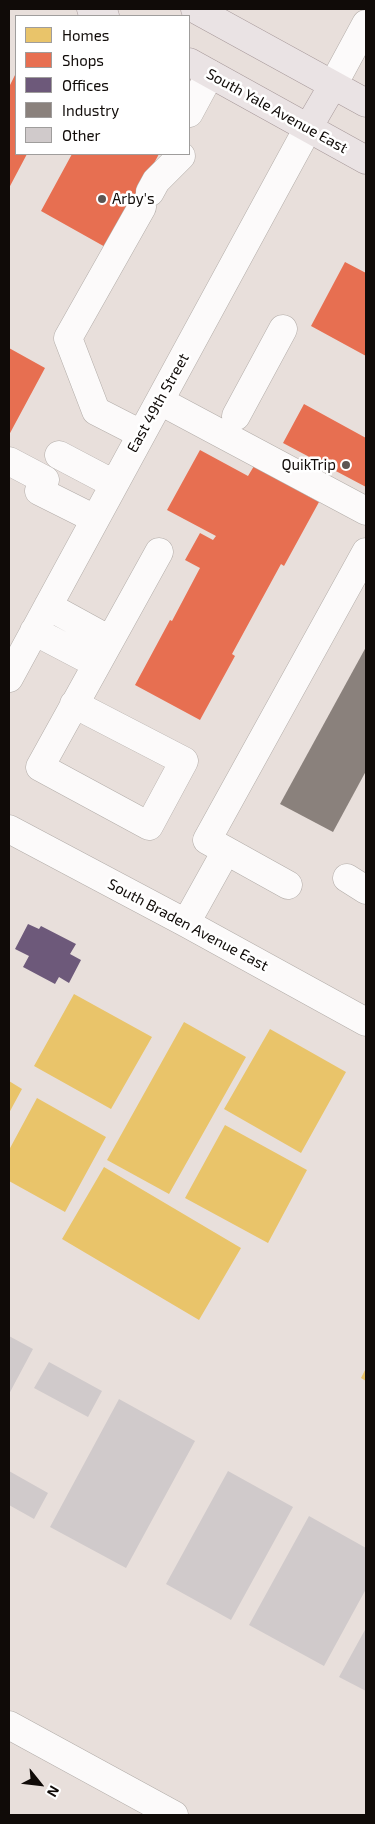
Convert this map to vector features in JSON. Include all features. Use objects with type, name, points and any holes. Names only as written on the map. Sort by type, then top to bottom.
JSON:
[{"type":"main road","points":[[91,9],[102,15]]},
{"type":"main road","points":[[198,9],[366,103]]},
{"type":"main road","name":"South Yale Avenue East","points":[[199,68],[366,160]]},
{"type":"main road","points":[[308,128],[333,85]]},
{"type":"street","points":[[333,85],[366,24]]},
{"type":"street","points":[[190,108],[199,68]]},
{"type":"street","name":"East 49th Street","points":[[9,678],[308,128]]},
{"type":"street","points":[[141,434],[96,411],[68,338],[156,181],[181,156]]},
{"type":"street","points":[[236,416],[283,329]]},
{"type":"street","points":[[160,401],[366,511]]},
{"type":"street","points":[[59,455],[114,484]]},
{"type":"street","points":[[9,461],[42,486],[95,519]]},
{"type":"street","points":[[74,704],[184,761],[149,826],[40,767],[74,704],[159,552]]},
{"type":"street","points":[[288,885],[207,840],[366,552]]},
{"type":"street","points":[[48,606],[110,640]]},
{"type":"street","points":[[34,631],[97,664]]},
{"type":"street","name":"South Braden Avenue East","points":[[9,830],[186,923],[366,1022]]},
{"type":"street","points":[[186,923],[226,851]]},
{"type":"street","points":[[9,1725],[163,1813]]},
{"type":"building: Homes","points":[[74,994],[152,1037],[111,1109],[34,1066]]},
{"type":"building: Homes","points":[[184,1022],[246,1057],[169,1194],[107,1160]]},
{"type":"building: Homes","points":[[270,1029],[346,1072],[301,1153],[224,1109]]},
{"type":"building: Homes","points":[[9,1081],[22,1089],[9,1113]]},
{"type":"building: Homes","points":[[37,1098],[106,1137],[65,1212],[9,1181],[9,1150]]},
{"type":"building: Homes","points":[[225,1125],[307,1170],[268,1243],[185,1198]]},
{"type":"building: Homes","points":[[104,1167],[241,1248],[199,1320],[62,1239]]},
{"type":"building: Homes","points":[[366,1368],[366,1381],[361,1378]]},
{"type":"building: Shops","points":[[15,75],[15,155],[26,155],[9,188],[9,87]]},
{"type":"building: Shops","name":"Arby's","points":[[71,155],[158,155],[141,187],[157,196],[107,248],[41,211]]},
{"type":"building: Shops","points":[[345,262],[366,273],[366,356],[311,326]]},
{"type":"building: Shops","points":[[9,348],[45,368],[9,435]]},
{"type":"building: Shops","name":"QuikTrip","points":[[304,404],[366,438],[366,487],[283,443]]},
{"type":"building: Shops","points":[[200,450],[248,476],[254,466],[319,502],[284,566],[281,564],[232,654],[235,656],[200,720],[135,685],[200,568],[185,560],[200,533],[213,540],[216,536],[167,510]]},
{"type":"building: Offices","points":[[28,924],[39,929],[41,926],[76,944],[70,954],[81,960],[69,983],[59,977],[55,984],[23,967],[29,956],[15,949]]},
{"type":"building: Industry","points":[[366,647],[366,771],[333,832],[280,804]]},
{"type":"building: Other","points":[[9,1336],[33,1349],[9,1394]]},
{"type":"building: Other","points":[[49,1362],[102,1391],[88,1417],[34,1388]]},
{"type":"building: Other","points":[[119,1399],[195,1441],[126,1568],[50,1527]]},
{"type":"building: Other","points":[[9,1471],[48,1493],[34,1519],[9,1505]]},
{"type":"building: Other","points":[[228,1471],[293,1507],[231,1620],[166,1584]]},
{"type":"building: Other","points":[[309,1516],[366,1548],[366,1589],[324,1666],[249,1625]]},
{"type":"building: Other","points":[[366,1628],[366,1691],[339,1677]]},
{"type":"place","name":"Arby's","points":[[102,199]]},
{"type":"place","name":"QuikTrip","points":[[346,465]]}]
